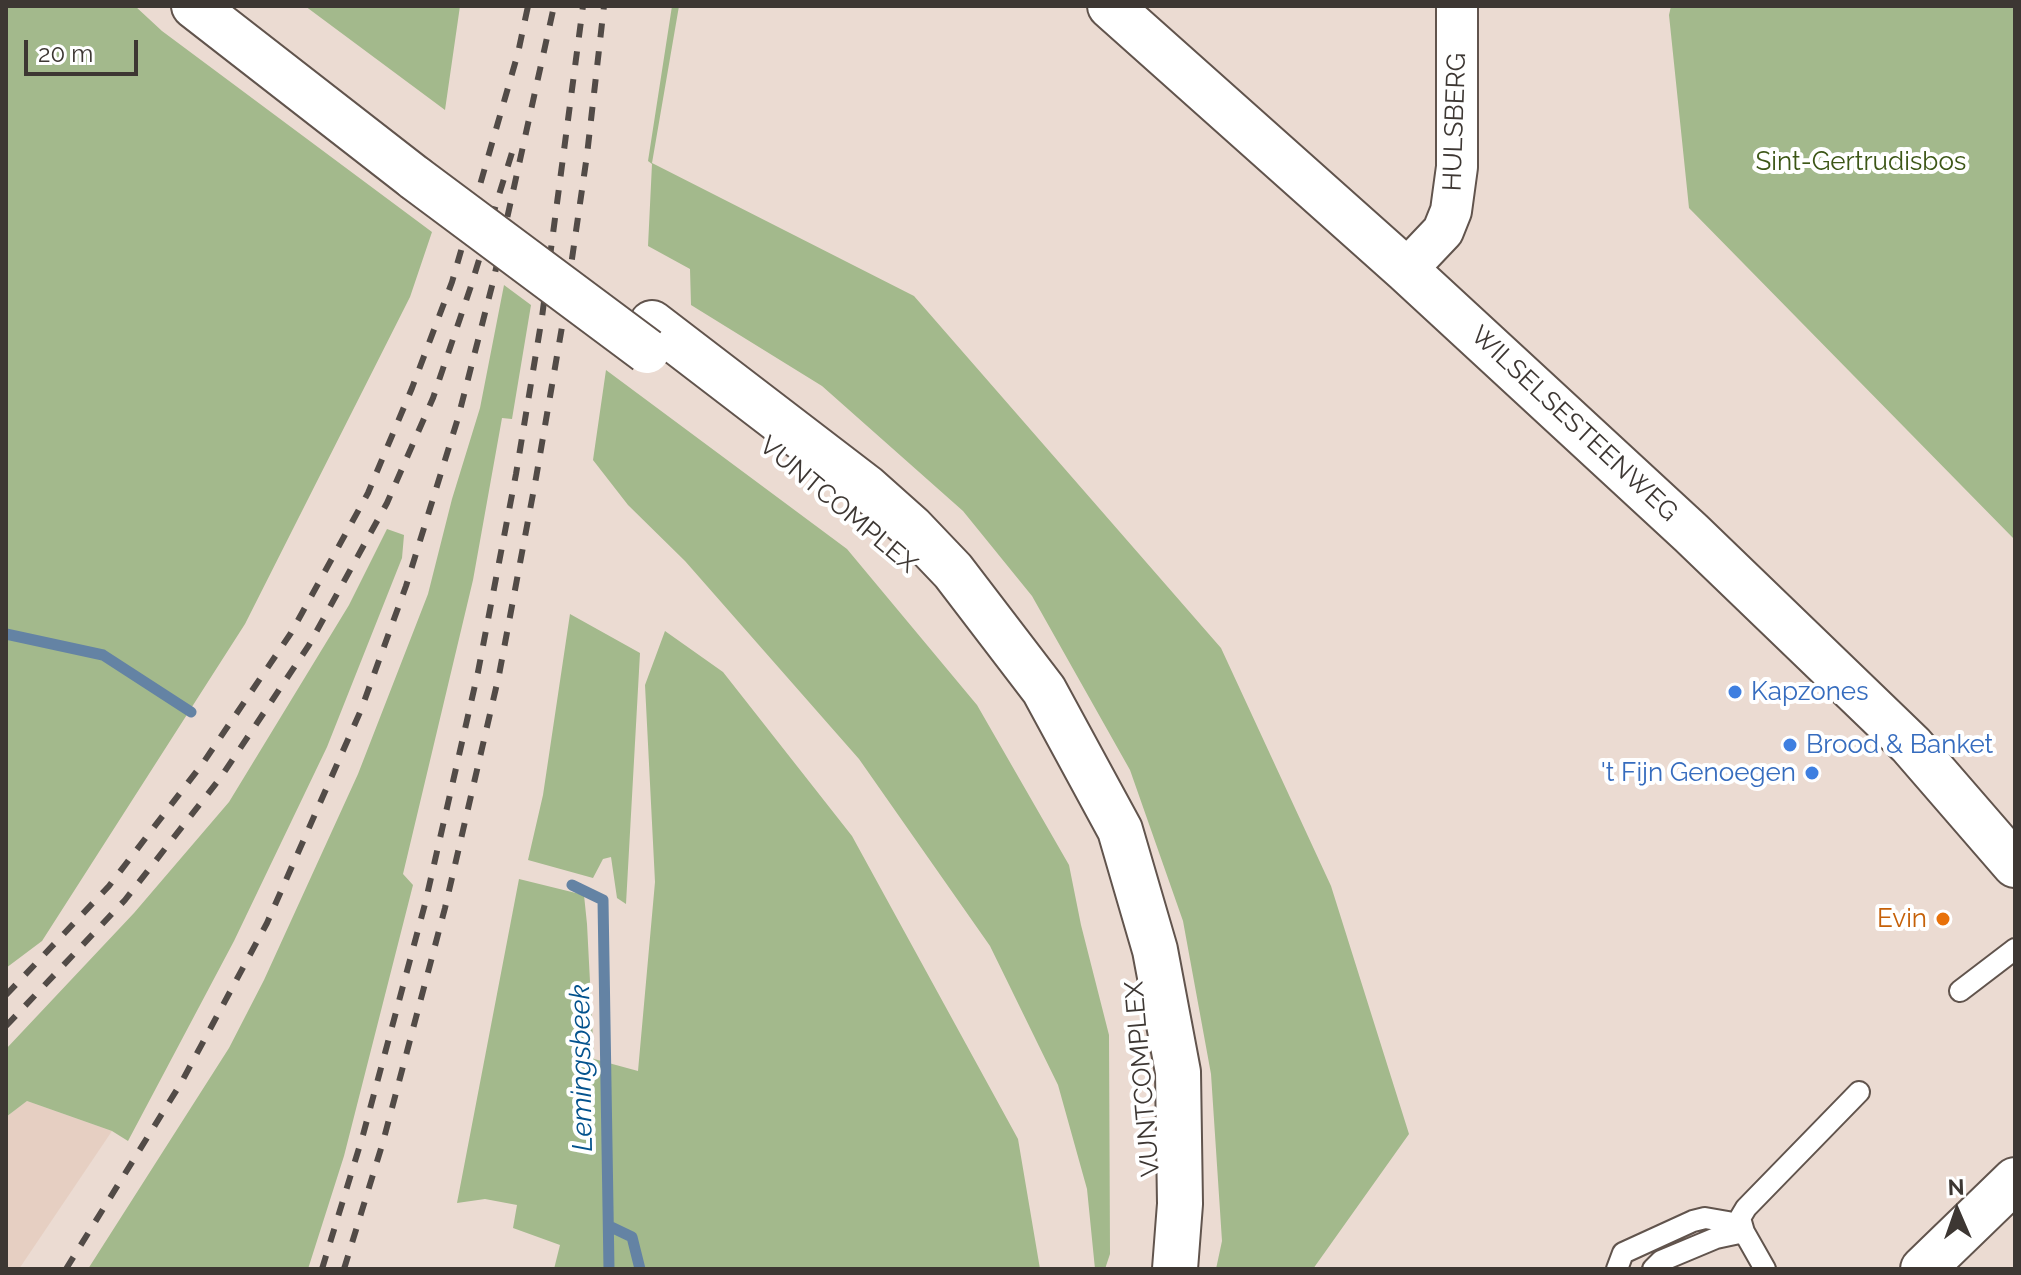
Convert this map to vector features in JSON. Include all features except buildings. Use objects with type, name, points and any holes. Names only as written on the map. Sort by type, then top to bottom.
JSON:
[{"type":"street","name":"VUNTCOMPLEX","points":[[194,6],[650,337],[866,487],[912,528],[953,571],[1044,690],[1120,830],[1155,950],[1178,1072],[1180,1204],[1175,1269]]},
{"type":"street","name":"VUNTCOMPLEX","points":[[230,6],[341,92],[418,169]]},
{"type":"street","name":"WILSELSESTEENWEG","points":[[1110,6],[1406,270],[1691,533],[1911,745],[2015,865]]},
{"type":"street","name":"HULSBERG","points":[[1406,270],[1443,231],[1451,211],[1457,167],[1457,6]]},
{"type":"street","name":"VUNTCOMPLEX","points":[[650,337],[882,536],[934,587],[1049,748],[1099,855],[1133,970],[1147,1064],[1154,1156],[1147,1269]]},
{"type":"street","points":[[1923,1269],[2015,1180]]},
{"type":"lane","points":[[1960,991],[2015,949]]},
{"type":"lane","points":[[1765,1269],[1744,1232],[1740,1218],[1746,1208],[1859,1092]]},
{"type":"lane","points":[[1617,1269],[1623,1253],[1693,1221],[1705,1218],[1728,1222],[1744,1232]]},
{"type":"lane","points":[[1653,1269],[1661,1261],[1716,1238],[1744,1232]]},
{"type":"shaded area","points":[[27,1101],[112,1131],[19,1269],[6,1269],[6,1117]]},
{"type":"green space","points":[[6,6],[135,6],[162,31],[432,232],[410,297],[245,624],[42,941],[6,968]]},
{"type":"green space","points":[[305,6],[460,6],[445,110]]},
{"type":"green space","points":[[672,6],[679,6],[652,163],[914,296],[1221,648],[1331,886],[1409,1134],[1313,1269],[1216,1269],[1222,1241],[1211,1074],[1183,921],[1130,770],[1032,596],[963,511],[822,386],[691,305],[690,269],[648,246],[652,164],[648,161]]},
{"type":"green space","name":"Sint-Gertrudisbos","points":[[1671,6],[2015,6],[2015,540],[1689,208],[1669,15]]},
{"type":"green space","points":[[504,285],[531,305],[512,419],[502,418],[473,580],[403,874],[413,885],[344,1156],[308,1269],[88,1269],[229,1048],[264,980],[358,774],[428,594],[452,499],[480,408]]},
{"type":"green space","points":[[606,370],[847,549],[977,705],[1069,865],[1109,1035],[1110,1254],[1105,1269],[1095,1269],[1087,1189],[1058,1085],[990,946],[859,759],[685,561],[628,505],[593,460]]},
{"type":"green space","points":[[387,529],[404,535],[402,558],[327,747],[234,941],[128,1141],[112,1131],[27,1101],[6,1117],[6,1049],[134,913],[229,802],[349,605]]},
{"type":"green space","points":[[570,614],[640,653],[626,904],[617,898],[611,857],[603,859],[593,878],[528,860],[543,795]]},
{"type":"green space","points":[[665,631],[723,672],[852,836],[1018,1139],[1040,1269],[554,1269],[560,1245],[513,1228],[517,1205],[485,1199],[457,1203],[519,879],[584,895],[594,1059],[638,1071],[655,882],[645,685]]},
{"type":"waterway","name":"Lemingsbeek","points":[[6,634],[103,655],[191,712]]},
{"type":"waterway","name":"Lemingsbeek","points":[[572,885],[603,900],[609,1269]]},
{"type":"waterway","points":[[609,1226],[632,1237],[640,1269]]},
{"type":"railway","points":[[6,995],[109,886],[203,763],[291,633],[368,493],[452,282],[518,53],[528,6]]},
{"type":"railway","points":[[66,1269],[181,1083],[267,923],[361,710],[406,586],[458,418],[493,282],[554,6]]},
{"type":"railway","points":[[322,1269],[363,1135],[425,904],[478,672],[542,317],[583,6]]},
{"type":"railway","points":[[344,1269],[383,1142],[445,908],[499,675],[563,321],[604,6]]},
{"type":"railway","points":[[6,1026],[125,900],[221,777],[309,645],[387,503],[433,398],[514,146]]},
{"type":"place","name":"Kapzones","points":[[1735,692]]},
{"type":"place","name":"Brood & Banket","points":[[1790,745]]},
{"type":"place","name":"'t Fijn Genoegen","points":[[1812,773]]},
{"type":"place","name":"Evin","points":[[1943,919]]}]
